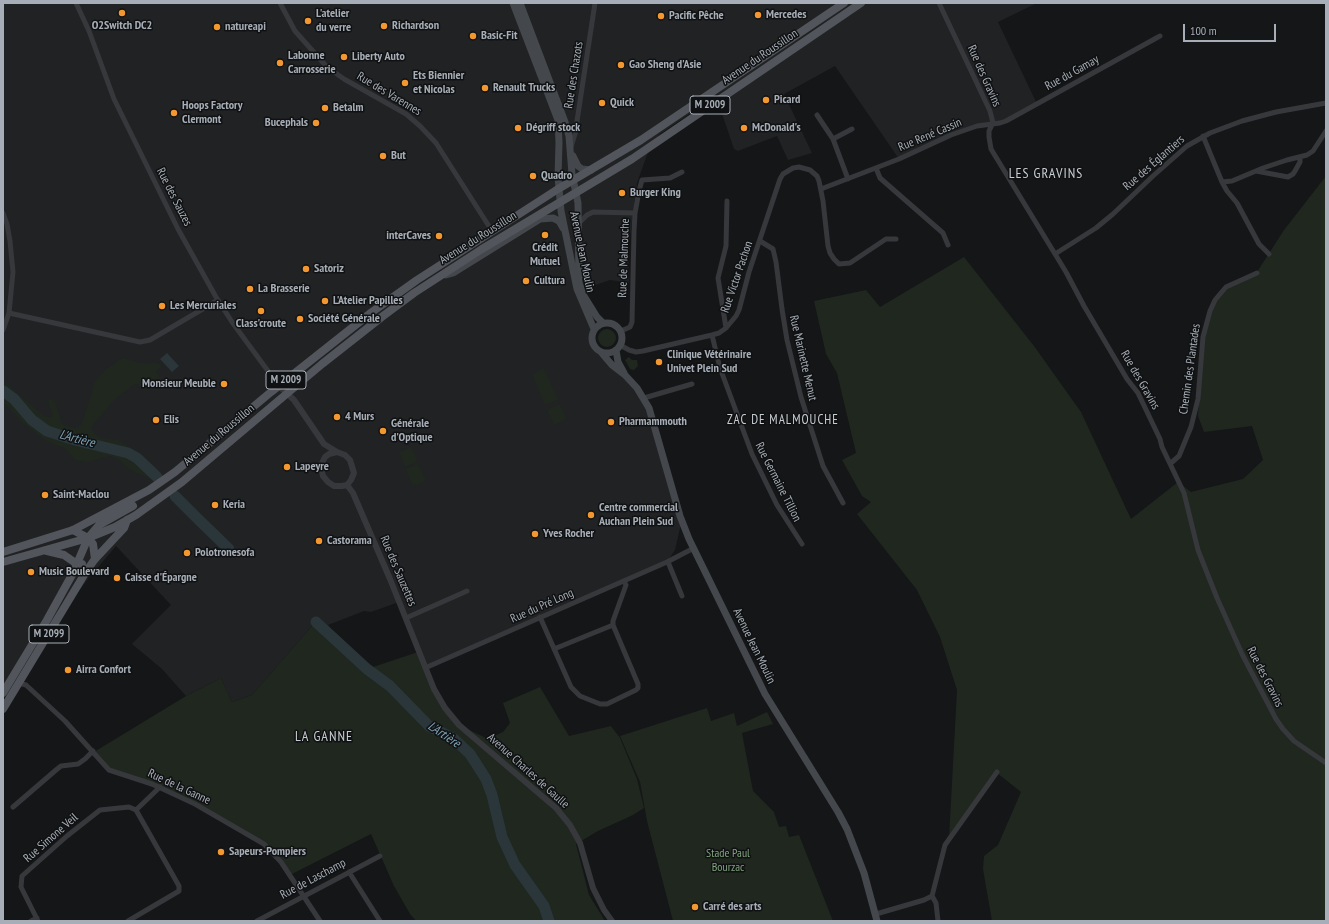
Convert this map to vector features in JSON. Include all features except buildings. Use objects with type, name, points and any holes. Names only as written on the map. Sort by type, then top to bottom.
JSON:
[{"type":"main road","name":"Avenue Jean Moulin","points":[[513,3],[556,114],[559,136],[558,189],[560,201],[577,289],[583,305],[592,321],[594,329]]},
{"type":"main road","name":"Avenue Jean Moulin","points":[[520,3],[563,116],[572,135],[570,150],[573,181],[578,203],[579,283],[584,296],[597,317],[603,323]]},
{"type":"main road","name":"Avenue du Roussillon","points":[[149,490],[174,472],[372,312],[426,274],[558,189],[673,118],[844,3]]},
{"type":"main road","name":"Avenue du Roussillon","points":[[127,520],[182,482],[382,316],[433,280],[456,265],[533,221],[560,201],[632,159],[861,3]]},
{"type":"main road","points":[[570,150],[578,166],[582,169],[591,170]]},
{"type":"main road","points":[[433,280],[453,273],[533,221],[546,218],[556,219],[567,234]]},
{"type":"main road","points":[[603,323],[613,324],[621,331],[622,338],[618,348],[610,353],[601,352],[592,342],[592,334],[594,329],[603,323]]},
{"type":"main road","name":"Avenue Jean Moulin","points":[[618,348],[618,362],[625,375],[644,398],[649,408],[663,452],[680,516],[694,548],[765,694],[847,829],[864,873],[875,919]]},
{"type":"main road","name":"Avenue Jean Moulin","points":[[601,352],[617,369],[625,375]]},
{"type":"main road","name":"M 2009","points":[[3,552],[73,530],[149,490]]},
{"type":"main road","name":"M 2099","points":[[3,693],[47,620],[77,564],[88,538],[99,524],[136,504],[149,490]]},
{"type":"main road","name":"M 2009","points":[[3,562],[88,538],[127,520]]},
{"type":"main road","name":"M 2099","points":[[3,709],[93,562],[124,528],[127,520]]},
{"type":"main road","points":[[44,550],[64,554],[77,564],[93,562],[93,544],[88,538],[73,530]]},
{"type":"street","name":"Rue des Sauzes","points":[[76,3],[89,31],[114,99],[178,228],[232,322],[279,386]]},
{"type":"street","name":"Rue des Varennes","points":[[280,3],[295,31],[312,52],[327,67],[344,79],[406,114],[436,143],[492,231]]},
{"type":"street","name":"Rue des Chazots","points":[[572,135],[577,119],[595,3]]},
{"type":"street","name":"Rue des Gravins","points":[[939,3],[990,111],[993,123],[989,131],[991,149],[1055,254],[1085,308],[1138,393],[1184,493],[1198,550],[1216,598],[1243,656],[1276,719],[1294,741],[1326,762]]},
{"type":"street","name":"Rue du Gamay","points":[[993,123],[1006,121],[1160,36]]},
{"type":"street","name":"Rue des Églantiers","points":[[1055,254],[1096,228],[1186,146],[1203,136],[1242,121],[1276,112],[1326,103]]},
{"type":"street","points":[[817,115],[833,139],[848,179]]},
{"type":"street","name":"Rue René Cassin","points":[[821,188],[899,159],[951,135],[977,126],[993,123]]},
{"type":"street","points":[[833,139],[852,129]]},
{"type":"street","points":[[1222,182],[1232,181],[1287,160],[1307,155],[1313,151],[1326,132]]},
{"type":"street","points":[[559,136],[572,135]]},
{"type":"street","points":[[1203,136],[1227,191],[1237,203],[1259,244],[1269,254]]},
{"type":"street","points":[[1256,171],[1288,177],[1295,171],[1300,162],[1300,157]]},
{"type":"street","name":"Rue Victor Pachon","points":[[618,348],[636,352],[692,341],[719,333],[726,328],[739,310],[742,292],[783,174],[793,168],[799,167],[810,170],[817,176],[821,188]]},
{"type":"street","points":[[876,168],[880,178],[943,233],[948,245]]},
{"type":"street","name":"Rue de Malmouche","points":[[621,331],[630,327],[632,322],[635,212],[642,180],[670,178],[682,172]]},
{"type":"street","points":[[821,188],[828,246],[830,253],[839,264],[850,263],[886,239],[896,239]]},
{"type":"street","points":[[726,328],[718,278],[726,246],[727,201]]},
{"type":"street","points":[[3,212],[12,255],[12,283],[9,313],[3,330]]},
{"type":"street","points":[[578,224],[587,215],[594,212],[635,212]]},
{"type":"street","name":"Rue Marinette Menut","points":[[760,241],[773,249],[787,340],[801,397],[823,466],[843,502]]},
{"type":"street","name":"Chemin des Plantades","points":[[1170,463],[1179,456],[1191,427],[1198,399],[1204,337],[1210,310],[1215,300],[1226,287],[1257,272]]},
{"type":"street","points":[[9,313],[140,342],[150,340],[218,300]]},
{"type":"street","name":"Rue Germaine Tillion","points":[[712,335],[720,368],[752,454],[777,505],[802,544]]},
{"type":"street","points":[[644,398],[692,384]]},
{"type":"street","points":[[279,386],[288,393],[301,408],[324,444],[326,456]]},
{"type":"street","points":[[324,444],[345,455],[350,460],[354,473],[347,485],[334,486],[326,479],[321,468],[326,456],[337,452]]},
{"type":"street","name":"Rue des Sauzettes","points":[[347,485],[357,501],[406,618],[425,668]]},
{"type":"street","name":"Rue du Pré Long","points":[[425,668],[668,562],[694,548]]},
{"type":"street","points":[[668,562],[682,596]]},
{"type":"street","points":[[540,617],[571,687],[576,693],[600,704],[607,704],[638,688],[638,684],[613,625],[613,621],[626,584],[624,581]]},
{"type":"street","points":[[406,618],[467,591]]},
{"type":"street","points":[[554,649],[613,625]]},
{"type":"street","name":"Avenue Charles de Gaulle","points":[[425,668],[434,689],[445,708],[459,725],[556,808],[570,824],[580,843],[593,888],[604,910],[612,921]]},
{"type":"street","name":"Rue de la Ganne","points":[[19,683],[26,686],[62,719],[110,770],[160,787],[196,804],[264,844],[281,862],[320,921]]},
{"type":"street","points":[[13,807],[61,766],[78,764],[85,760],[93,751]]},
{"type":"street","points":[[938,921],[936,903],[932,896],[945,845],[997,772]]},
{"type":"street","points":[[128,921],[179,891],[179,886],[136,810],[160,787]]},
{"type":"street","name":"Rue Simone Veil","points":[[38,920],[21,887],[20,881],[22,876],[67,836],[100,810],[129,807],[136,810]]},
{"type":"street","name":"Rue de Laschamp","points":[[257,921],[380,856]]},
{"type":"street","points":[[349,872],[380,921]]},
{"type":"street","points":[[875,919],[932,896]]},
{"type":"street","points":[[31,921],[38,920]]},
{"type":"shaded area","points":[[3,3],[1035,3],[998,22],[1037,104],[1006,121],[977,126],[899,159],[835,66],[784,94],[812,153],[788,160],[777,136],[738,151],[734,149],[716,96],[660,134],[647,155],[637,183],[628,251],[629,283],[610,280],[584,289],[593,331],[592,339],[594,346],[644,398],[681,524],[675,550],[667,562],[425,668],[399,602],[371,612],[364,611],[328,625],[318,619],[252,695],[232,702],[221,678],[186,696],[162,669],[132,644],[171,605],[116,546],[88,579],[3,692]]},
{"type":"shaded area","points":[[167,353],[179,366],[172,372],[160,359]]},
{"type":"green space","points":[[1326,176],[1326,921],[992,921],[983,869],[984,856],[998,845],[1021,792],[997,773],[949,838],[957,690],[940,637],[917,590],[857,514],[871,502],[862,496],[842,460],[856,453],[837,373],[826,354],[814,301],[866,290],[880,307],[964,257],[1034,346],[1081,412],[1131,519],[1178,482],[1191,492],[1243,479],[1263,460],[1252,426],[1204,432],[1198,416],[1203,337],[1210,311],[1226,287],[1257,272],[1284,230]]},
{"type":"green space","points":[[607,329],[613,332],[616,338],[613,344],[607,347],[601,344],[598,338],[601,332]]},
{"type":"green space","points":[[629,357],[632,360],[637,360],[638,366],[634,370],[630,369],[625,360]]},
{"type":"green space","points":[[124,358],[140,363],[157,363],[163,365],[156,371],[160,378],[144,391],[138,384],[133,385],[114,400],[91,427],[95,434],[101,438],[118,440],[134,450],[158,474],[157,477],[147,477],[137,473],[126,467],[121,461],[111,456],[88,462],[75,460],[66,449],[48,442],[38,435],[21,421],[3,402],[3,381],[44,416],[51,417],[52,413],[48,400],[52,399],[55,401],[61,421],[64,425],[75,428],[81,425],[94,383],[105,370]]},
{"type":"green space","points":[[544,368],[558,400],[545,405],[532,374]]},
{"type":"green space","points":[[560,404],[566,419],[554,425],[547,410]]},
{"type":"green space","points":[[411,447],[418,462],[405,467],[399,452]]},
{"type":"green space","points":[[418,464],[426,481],[413,486],[406,469]]},
{"type":"green space","points":[[318,619],[328,625],[346,650],[367,669],[418,652],[433,689],[459,725],[488,739],[503,732],[510,723],[503,703],[540,687],[569,736],[611,726],[620,738],[637,779],[644,808],[576,844],[589,895],[605,921],[416,921],[410,914],[394,886],[371,834],[290,875],[264,844],[195,804],[109,770],[94,752],[186,696],[221,678],[232,702],[252,695]]},
{"type":"green space","name":"Stade Paul Bourzac","points":[[707,708],[711,721],[734,713],[737,726],[767,712],[773,724],[742,733],[753,791],[774,812],[779,827],[786,826],[789,837],[799,835],[833,921],[673,921],[647,821],[640,782],[620,736]]},
{"type":"waterway","name":"L'Artière","points":[[3,391],[14,399],[32,420],[47,431],[75,440],[128,453],[137,458],[157,477]]},
{"type":"waterway","name":"L'Artière","points":[[175,496],[229,549]]},
{"type":"waterway","name":"L'Artière","points":[[316,622],[367,669],[390,686],[429,726],[454,739],[470,754],[486,779],[492,795],[502,837],[515,865],[544,906],[549,921]]},
{"type":"place","name":"O2Switch DC2","points":[[122,13]]},
{"type":"place","name":"Mercedes","points":[[758,15]]},
{"type":"place","name":"Pacific Pêche","points":[[661,16]]},
{"type":"place","name":"L'atelier du verre","points":[[308,21]]},
{"type":"place","name":"Richardson","points":[[384,26]]},
{"type":"place","name":"natureapi","points":[[217,27]]},
{"type":"place","name":"Basic-Fit","points":[[473,36]]},
{"type":"place","name":"Liberty Auto","points":[[344,57]]},
{"type":"place","name":"Labonne Carrosserie","points":[[280,63]]},
{"type":"place","name":"Gao Sheng d'Asie","points":[[621,65]]},
{"type":"place","name":"Ets Biennier et Nicolas","points":[[405,83]]},
{"type":"place","name":"Renault Trucks","points":[[485,88]]},
{"type":"place","name":"Picard","points":[[766,100]]},
{"type":"place","name":"Quick","points":[[602,103]]},
{"type":"place","name":"Betalm","points":[[325,108]]},
{"type":"place","name":"Hoops Factory Clermont","points":[[174,113]]},
{"type":"place","name":"Bucephals","points":[[316,123]]},
{"type":"place","name":"Dégriff stock","points":[[518,128]]},
{"type":"place","name":"McDonald's","points":[[744,128]]},
{"type":"place","name":"But","points":[[383,156]]},
{"type":"place","name":"Quadro","points":[[533,176]]},
{"type":"place","name":"Burger King","points":[[622,193]]},
{"type":"place","name":"Crédit Mutuel","points":[[545,235]]},
{"type":"place","name":"interCaves","points":[[439,236]]},
{"type":"place","name":"Satoriz","points":[[306,269]]},
{"type":"place","name":"Cultura","points":[[526,281]]},
{"type":"place","name":"La Brasserie","points":[[250,289]]},
{"type":"place","name":"L'Atelier Papilles","points":[[325,301]]},
{"type":"place","name":"Les Mercuriales","points":[[162,306]]},
{"type":"place","name":"Class'croute","points":[[261,311]]},
{"type":"place","name":"Société Générale","points":[[300,319]]},
{"type":"place","name":"Clinique Vétérinaire Univet Plein Sud","points":[[659,362]]},
{"type":"place","name":"Monsieur Meuble","points":[[224,384]]},
{"type":"place","name":"4 Murs","points":[[337,417]]},
{"type":"place","name":"Elis","points":[[156,420]]},
{"type":"place","name":"Pharmammouth","points":[[611,422]]},
{"type":"place","name":"Générale d'Optique","points":[[383,431]]},
{"type":"place","name":"Lapeyre","points":[[287,467]]},
{"type":"place","name":"Saint-Maclou","points":[[45,495]]},
{"type":"place","name":"Keria","points":[[215,505]]},
{"type":"place","name":"Centre commercial Auchan Plein Sud","points":[[591,515]]},
{"type":"place","name":"Yves Rocher","points":[[535,534]]},
{"type":"place","name":"Castorama","points":[[319,541]]},
{"type":"place","name":"Polotronesofa","points":[[187,553]]},
{"type":"place","name":"Music Boulevard","points":[[31,572]]},
{"type":"place","name":"Caisse d'Épargne","points":[[117,578]]},
{"type":"place","name":"Airra Confort","points":[[68,670]]},
{"type":"place","name":"Sapeurs-Pompiers","points":[[221,852]]},
{"type":"place","name":"Carré des arts","points":[[695,907]]},
{"type":"district","name":"LES GRAVINS","points":[[1046,174]]},
{"type":"district","name":"ZAC DE MALMOUCHE","points":[[783,420]]},
{"type":"district","name":"LA GANNE","points":[[324,737]]}]
